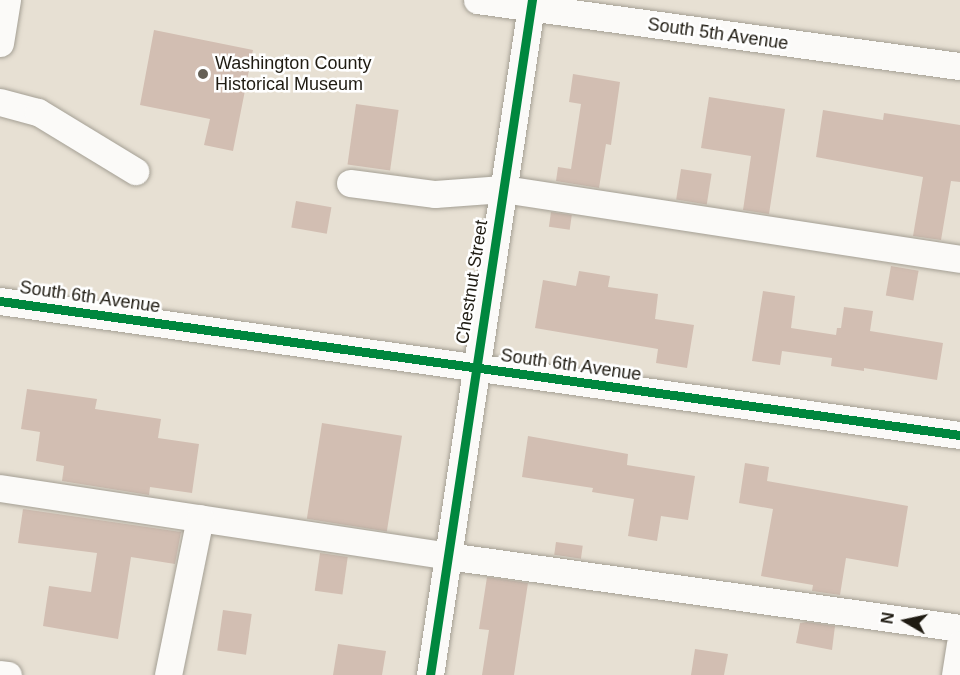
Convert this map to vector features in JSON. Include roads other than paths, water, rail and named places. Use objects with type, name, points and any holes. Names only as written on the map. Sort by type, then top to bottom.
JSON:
[{"type":"street","points":[[0,43],[7,0]]},
{"type":"street","name":"South 5th Avenue","points":[[477,0],[532,4],[960,66]]},
{"type":"street","name":"Chestnut Street","points":[[430,675],[532,4]]},
{"type":"street","points":[[0,102],[38,112],[135,171]]},
{"type":"street","points":[[350,183],[435,194],[503,189],[960,259]]},
{"type":"street","name":"South 6th Avenue","points":[[0,302],[960,435]]},
{"type":"street","points":[[0,488],[448,556],[960,628]]},
{"type":"street","points":[[168,675],[200,518]]},
{"type":"street","points":[[955,675],[960,644]]},
{"type":"street","points":[[0,674],[8,675]]},
{"type":"place","name":"Washington County Historical Museum","points":[[203,74]]}]
